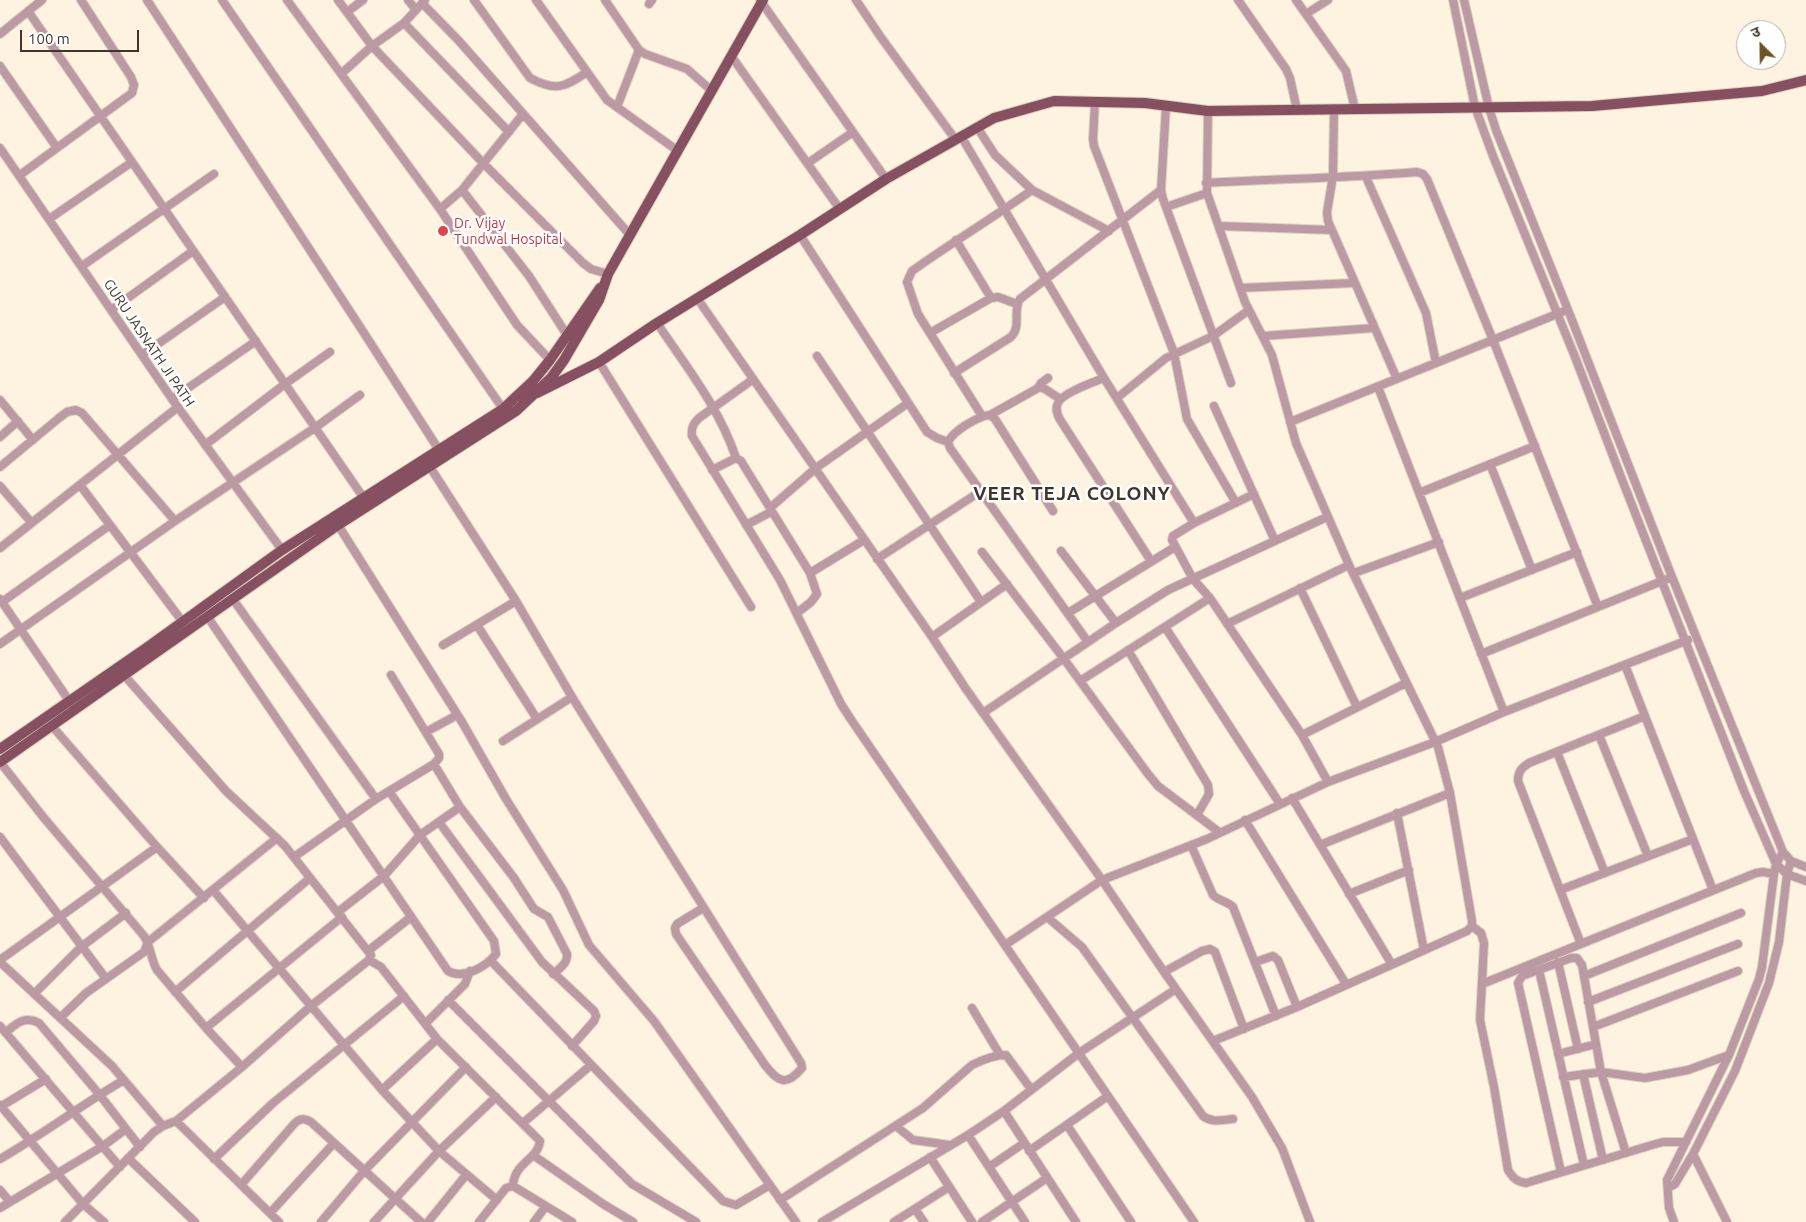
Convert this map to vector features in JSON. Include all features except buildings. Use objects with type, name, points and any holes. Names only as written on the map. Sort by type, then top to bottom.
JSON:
[{"type":"main road","points":[[0,749],[70,702],[282,550],[504,409],[519,396],[550,360],[606,279],[732,57],[761,0]]},
{"type":"main road","points":[[519,396],[537,392],[599,362],[886,179],[1005,113],[1054,101],[1145,103],[1208,111],[1592,106],[1752,92],[1806,80]]},
{"type":"main road","points":[[0,762],[338,525],[516,411],[551,378],[582,332],[599,300],[606,279]]},
{"type":"street","points":[[0,34],[42,0]]},
{"type":"street","points":[[20,176],[132,93],[134,85],[131,77],[81,0]]},
{"type":"street","points":[[147,0],[438,450]]},
{"type":"street","points":[[222,0],[504,409]]},
{"type":"street","points":[[287,0],[440,209],[517,324],[550,360]]},
{"type":"street","points":[[338,0],[372,46],[484,164],[583,263],[606,279]]},
{"type":"street","points":[[347,12],[363,0]]},
{"type":"street","points":[[408,0],[416,10]]},
{"type":"street","points":[[474,0],[530,78],[559,87],[568,85],[587,72]]},
{"type":"street","points":[[536,0],[608,100],[678,151]]},
{"type":"street","points":[[605,0],[639,50],[645,54],[687,68],[712,91]]},
{"type":"street","points":[[761,0],[886,179]]},
{"type":"street","points":[[856,0],[880,36],[958,138],[1005,210],[1104,378],[1194,523]]},
{"type":"street","points":[[1238,0],[1286,69],[1290,78],[1297,110]]},
{"type":"street","points":[[1296,0],[1346,71],[1355,109]]},
{"type":"street","points":[[1306,14],[1328,0]]},
{"type":"street","points":[[1453,0],[1475,107],[1493,156],[1744,791],[1776,864],[1787,874],[1806,881]]},
{"type":"street","points":[[1464,0],[1489,108],[1499,139],[1783,852],[1792,861],[1806,866]]},
{"type":"street","points":[[341,74],[372,46],[404,22],[424,2],[630,235]]},
{"type":"street","points":[[28,11],[363,497]]},
{"type":"street","points":[[404,22],[509,132]]},
{"type":"street","points":[[617,107],[639,50]]},
{"type":"street","points":[[732,57],[839,208]]},
{"type":"street","points":[[0,66],[57,148]]},
{"type":"street","points":[[1095,101],[1094,146],[1174,354],[1187,419],[1236,503]]},
{"type":"street","points":[[1166,106],[1161,190],[1231,383]]},
{"type":"street","points":[[1334,110],[1333,176],[1327,212],[1331,230],[1396,379]]},
{"type":"street","points":[[1208,111],[1207,193],[1248,310],[1272,355],[1296,444],[1349,565],[1440,753],[1450,793],[1472,926],[1481,934],[1484,943],[1480,1020],[1508,1170],[1513,1178],[1519,1182],[1526,1183],[1663,1142],[1686,1142]]},
{"type":"street","points":[[440,209],[462,190],[523,114]]},
{"type":"street","points":[[977,127],[995,155],[1032,190],[1110,231]]},
{"type":"street","points":[[808,163],[853,132]]},
{"type":"street","name":"GURU JASNATH JI PATH","points":[[0,148],[172,399],[282,550]]},
{"type":"street","points":[[0,164],[9,159]]},
{"type":"street","points":[[49,219],[132,162]]},
{"type":"street","points":[[1206,183],[1333,176],[1366,177],[1417,172],[1423,174],[1493,340],[1598,606]]},
{"type":"street","points":[[82,266],[214,174]]},
{"type":"street","points":[[1366,177],[1426,313],[1436,363]]},
{"type":"street","points":[[462,190],[529,276],[567,335]]},
{"type":"street","points":[[1032,190],[1005,210],[912,270],[907,282],[915,308],[954,373],[1014,449],[1053,511]]},
{"type":"street","points":[[954,373],[1012,337],[1018,328],[1017,304],[1020,299],[1161,190]]},
{"type":"street","points":[[1166,207],[1207,193]]},
{"type":"street","points":[[1218,226],[1331,230]]},
{"type":"street","points":[[800,235],[931,436],[948,442]]},
{"type":"street","points":[[956,240],[991,298]]},
{"type":"street","points":[[111,310],[193,251]]},
{"type":"street","points":[[1240,288],[1354,284]]},
{"type":"street","points":[[142,355],[225,297]]},
{"type":"street","points":[[697,298],[752,380],[816,468],[932,636],[983,713],[1252,1096],[1282,1148],[1310,1222]]},
{"type":"street","points":[[930,333],[991,298],[998,298],[1017,304]]},
{"type":"street","points":[[1290,422],[1568,309]]},
{"type":"street","points":[[1117,398],[1161,361],[1213,336],[1248,310]]},
{"type":"street","points":[[657,324],[713,408],[730,440],[736,458],[741,461],[810,573],[817,594],[811,602],[797,613]]},
{"type":"street","points":[[1262,336],[1374,328]]},
{"type":"street","points":[[172,399],[256,342]]},
{"type":"street","points":[[205,445],[330,352]]},
{"type":"street","points":[[817,356],[981,602]]},
{"type":"street","points":[[599,362],[751,607]]},
{"type":"street","points":[[1048,378],[1038,388],[951,436],[948,442],[950,448],[1088,642]]},
{"type":"street","points":[[1104,378],[1087,384],[1060,399],[1057,404],[1059,418],[1151,561]]},
{"type":"street","points":[[752,380],[699,418],[691,430],[692,436],[780,580],[841,704],[1194,1222]]},
{"type":"street","points":[[1378,387],[1504,712]]},
{"type":"street","points":[[1038,388],[1045,389],[1060,399]]},
{"type":"street","points":[[0,644],[175,521],[316,427],[360,395]]},
{"type":"street","points":[[0,400],[33,440]]},
{"type":"street","points":[[746,526],[771,512],[770,508],[816,468],[908,403]]},
{"type":"street","points":[[1214,406],[1275,541]]},
{"type":"street","points":[[0,548],[178,407]]},
{"type":"street","points":[[0,467],[67,412],[76,410],[82,413],[175,521]]},
{"type":"street","points":[[0,437],[18,421]]},
{"type":"street","points":[[1419,493],[1535,446]]},
{"type":"street","points":[[712,470],[736,458]]},
{"type":"street","points":[[1490,464],[1532,570]]},
{"type":"street","points":[[430,467],[516,601],[572,697],[801,1064],[802,1068],[785,1080],[775,1078],[765,1065],[676,934],[674,928],[677,924],[703,908]]},
{"type":"street","points":[[80,485],[182,621]]},
{"type":"street","points":[[0,486],[32,522]]},
{"type":"street","points":[[877,558],[981,491]]},
{"type":"street","points":[[1254,494],[1194,523],[1173,536],[1172,540],[1193,579],[1210,598],[1302,735],[1328,782]]},
{"type":"street","points":[[983,713],[1168,590],[1327,517]]},
{"type":"street","points":[[70,702],[1,601],[110,525]]},
{"type":"street","points":[[338,525],[457,715],[506,799],[568,898],[589,945],[654,1021],[796,1222]]},
{"type":"street","points":[[810,573],[864,540]]},
{"type":"street","points":[[1354,573],[1439,542]]},
{"type":"street","points":[[1068,613],[1175,547]]},
{"type":"street","points":[[1061,551],[1116,623]]},
{"type":"street","points":[[982,552],[1158,786],[1219,832]]},
{"type":"street","points":[[1460,598],[1577,552]]},
{"type":"street","points":[[1227,624],[1349,565]]},
{"type":"street","points":[[1481,654],[1672,577]]},
{"type":"street","points":[[932,636],[1007,584]]},
{"type":"street","points":[[1300,588],[1357,707]]},
{"type":"street","points":[[232,598],[376,799]]},
{"type":"street","points":[[1080,681],[1210,598]]},
{"type":"street","points":[[443,645],[516,601]]},
{"type":"street","points":[[207,616],[448,971],[461,975],[491,962],[496,954],[494,941],[389,791]]},
{"type":"street","points":[[477,625],[537,719]]},
{"type":"street","points":[[1165,626],[1280,804]]},
{"type":"street","points":[[1004,945],[1102,880],[1191,845],[1328,782],[1436,742],[1504,712],[1697,636]]},
{"type":"street","points":[[1128,650],[1208,785],[1209,794],[1197,815]]},
{"type":"street","points":[[1625,665],[1713,890]]},
{"type":"street","points":[[65,1222],[154,1132],[176,1121],[242,1067],[312,1006],[369,960],[370,955],[294,857],[277,838],[226,791],[124,675]]},
{"type":"street","points":[[294,857],[376,799],[434,764],[439,758],[439,754],[391,675]]},
{"type":"street","points":[[1302,735],[1406,682]]},
{"type":"street","points":[[503,741],[572,697]]},
{"type":"street","points":[[426,732],[457,715]]},
{"type":"street","points":[[1581,944],[1518,781],[1518,774],[1529,763],[1645,716]]},
{"type":"street","points":[[52,726],[204,898]]},
{"type":"street","points":[[1598,735],[1648,856]]},
{"type":"street","points":[[1557,752],[1605,873]]},
{"type":"street","points":[[0,762],[44,818],[126,913],[148,942],[153,964],[175,992],[242,1067]]},
{"type":"street","points":[[434,764],[460,807],[514,878],[534,909],[548,917],[567,954],[564,964],[553,974]]},
{"type":"street","points":[[1320,845],[1450,793]]},
{"type":"street","points":[[1292,798],[1391,963]]},
{"type":"street","points":[[206,1028],[279,968],[384,876],[420,835],[460,807]]},
{"type":"street","points":[[1396,813],[1424,950]]},
{"type":"street","points":[[1245,820],[1346,984]]},
{"type":"street","points":[[439,822],[542,962],[594,1011],[596,1016],[594,1021],[572,1046]]},
{"type":"street","points":[[0,837],[104,976]]},
{"type":"street","points":[[60,1018],[86,993],[144,952],[148,942],[277,838]]},
{"type":"street","points":[[1560,890],[1693,838]]},
{"type":"street","points":[[1191,845],[1213,895],[1218,900],[1229,902],[1233,907],[1276,1016]]},
{"type":"street","points":[[157,847],[0,961],[106,1060],[163,1126]]},
{"type":"street","points":[[1674,1222],[1669,1208],[1667,1180],[1729,1055],[1762,968],[1774,874],[1776,864],[1783,852]]},
{"type":"street","points":[[1668,1188],[1675,1184],[1693,1154],[1740,1060],[1770,982],[1779,942],[1787,874],[1792,861]]},
{"type":"street","points":[[1349,894],[1409,870]]},
{"type":"street","points":[[1482,984],[1756,873],[1774,874]]},
{"type":"street","points":[[175,992],[310,878]]},
{"type":"street","points":[[212,890],[382,1090],[439,1151],[497,1200]]},
{"type":"street","points":[[34,994],[81,947],[126,913]]},
{"type":"street","points":[[1584,976],[1741,913]]},
{"type":"street","points":[[1046,916],[1082,947],[1203,1116],[1208,1120],[1214,1121],[1233,1119]]},
{"type":"street","points":[[368,951],[411,917]]},
{"type":"street","points":[[1213,1041],[1297,1007],[1391,963],[1467,931],[1472,926]]},
{"type":"street","points":[[1588,1002],[1738,944]]},
{"type":"street","points":[[1164,972],[1202,951],[1210,949],[1215,952],[1244,1029]]},
{"type":"street","points":[[1255,962],[1273,956],[1278,960],[1297,1007]]},
{"type":"street","points":[[1561,1172],[1518,983],[1522,976],[1558,962],[1577,958],[1582,965],[1601,1072],[1626,1153]]},
{"type":"street","points":[[369,960],[381,967],[438,1039],[540,1141],[539,1147],[533,1155],[516,1171],[513,1186]]},
{"type":"street","points":[[491,962],[723,1201],[736,1205],[770,1185]]},
{"type":"street","points":[[1558,962],[1578,1049]]},
{"type":"street","points":[[1539,970],[1584,1165]]},
{"type":"street","points":[[426,1023],[465,984],[470,971]]},
{"type":"street","points":[[1593,1028],[1738,971]]},
{"type":"street","points":[[822,1222],[968,1135],[1004,1111],[1079,1054],[1176,989]]},
{"type":"street","points":[[214,1160],[273,1102],[404,996]]},
{"type":"street","points":[[448,1000],[632,1184],[696,1222]]},
{"type":"street","points":[[972,1008],[1000,1055]]},
{"type":"street","points":[[120,1167],[3,1029],[27,1019],[33,1019],[39,1023],[99,1094],[140,1147]]},
{"type":"street","points":[[382,1090],[438,1039]]},
{"type":"street","points":[[1558,1054],[1596,1044]]},
{"type":"street","points":[[780,1200],[923,1108],[972,1065],[1000,1055],[1006,1055],[1031,1089]]},
{"type":"street","points":[[1563,1077],[1601,1072],[1645,1078],[1688,1070],[1729,1055]]},
{"type":"street","points":[[523,1124],[591,1065]]},
{"type":"street","points":[[321,1222],[364,1171],[466,1067]]},
{"type":"street","points":[[1583,1074],[1603,1160]]},
{"type":"street","points":[[46,1079],[0,1106],[83,1204],[104,1222]]},
{"type":"street","points":[[0,1159],[31,1141],[99,1094],[124,1080]]},
{"type":"street","points":[[1029,1151],[1108,1096]]},
{"type":"street","points":[[374,1222],[439,1151],[496,1097]]},
{"type":"street","points":[[1004,1111],[1076,1222]]},
{"type":"street","points":[[241,1185],[299,1119],[305,1119],[311,1122],[420,1222]]},
{"type":"street","points":[[176,1121],[279,1222]]},
{"type":"street","points":[[1067,1125],[1132,1222]]},
{"type":"street","points":[[896,1126],[913,1140],[950,1145]]},
{"type":"street","points":[[0,1208],[103,1146],[126,1129]]},
{"type":"street","points":[[968,1135],[1025,1222]]},
{"type":"street","points":[[270,1213],[334,1143]]},
{"type":"street","points":[[988,1167],[1024,1143]]},
{"type":"street","points":[[1693,1154],[1727,1222]]},
{"type":"street","points":[[533,1155],[603,1204],[633,1222]]},
{"type":"street","points":[[128,1158],[195,1222]]},
{"type":"street","points":[[930,1158],[972,1222]]},
{"type":"street","points":[[428,1222],[466,1175]]},
{"type":"street","points":[[982,1222],[1047,1178]]},
{"type":"street","points":[[479,1222],[506,1188],[513,1186],[572,1222]]},
{"type":"street","points":[[894,1222],[949,1187]]},
{"type":"street","points":[[0,1190],[10,1202]]},
{"type":"street","points":[[534,1222],[546,1206]]},
{"type":"street","points":[[915,1208],[924,1222]]},
{"type":"place","name":"Dr. Vijay Tundwal Hospital","points":[[443,231]]},
{"type":"district","name":"VEER TEJA COLONY","points":[[1072,494]]}]
